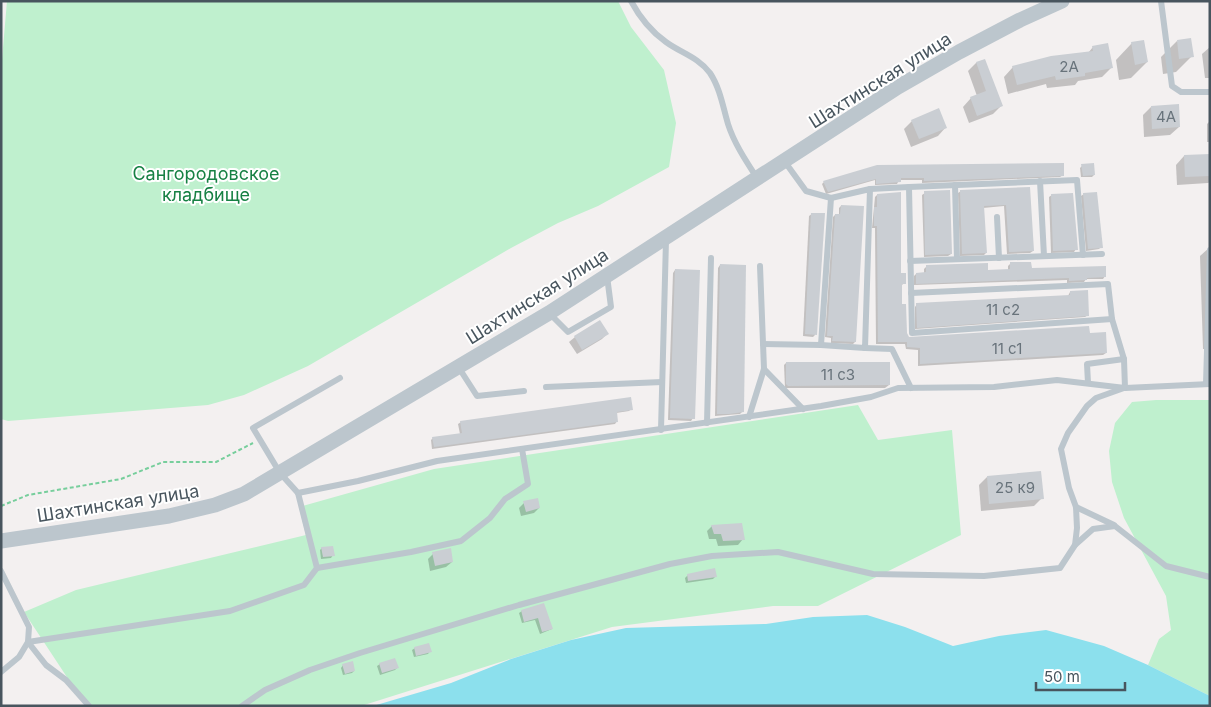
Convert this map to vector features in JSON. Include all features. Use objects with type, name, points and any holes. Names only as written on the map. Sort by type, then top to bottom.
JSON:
[{"type":"street","name":"Шахтинская улица","points":[[1,541],[169,516],[215,505],[244,494],[549,313],[907,82],[1020,20],[1062,1]]},
{"type":"lane","points":[[631,1],[639,16],[665,42],[698,60],[710,74],[721,97],[728,125],[741,153],[757,180]]},
{"type":"lane","points":[[1161,1],[1172,86],[1181,92],[1210,92]]},
{"type":"lane","points":[[785,162],[806,191],[831,198],[870,189],[1077,180],[1083,255]]},
{"type":"lane","points":[[1040,181],[1044,256]]},
{"type":"lane","points":[[955,185],[957,260]]},
{"type":"lane","points":[[909,187],[912,333],[1112,319]]},
{"type":"lane","points":[[865,348],[870,189]]},
{"type":"lane","points":[[821,345],[831,198]]},
{"type":"lane","points":[[997,217],[999,258]]},
{"type":"lane","points":[[661,430],[666,238]]},
{"type":"lane","points":[[298,493],[358,481],[437,461],[803,409],[871,397],[898,388],[994,387],[1056,380],[1125,388],[1208,384],[1210,250]]},
{"type":"lane","points":[[910,261],[1102,254]]},
{"type":"lane","points":[[707,423],[711,258]]},
{"type":"lane","points":[[748,417],[764,370],[760,266]]},
{"type":"lane","points":[[549,313],[568,332],[611,307],[607,275]]},
{"type":"lane","points":[[911,293],[1108,284],[1112,319],[1124,359],[1125,388]]},
{"type":"lane","points":[[762,344],[892,349],[911,388]]},
{"type":"lane","points":[[1088,383],[1087,364],[1124,359]]},
{"type":"lane","points":[[458,367],[477,396],[524,391]]},
{"type":"lane","points":[[764,370],[803,409]]},
{"type":"lane","points":[[317,568],[298,493],[280,473],[253,428],[340,378]]},
{"type":"lane","points":[[546,387],[662,382]]},
{"type":"lane","points":[[1075,545],[1077,528],[1076,507],[1069,488],[1061,449],[1068,433],[1087,406],[1096,398],[1125,388]]},
{"type":"lane","points":[[28,642],[230,611],[304,585],[317,568],[411,552],[461,541],[490,518],[505,499],[528,484],[522,449]]},
{"type":"lane","points":[[1076,507],[1115,526],[1166,566],[1210,577]]},
{"type":"lane","points":[[242,706],[265,690],[310,670],[360,653],[519,605],[670,564],[712,556],[778,552],[873,574],[984,576],[1060,568],[1075,545],[1093,529],[1115,526]]},
{"type":"lane","points":[[1,571],[29,626],[28,642],[19,657],[1,672]]},
{"type":"lane","points":[[28,642],[46,665],[66,680],[89,706]]},
{"type":"path","points":[[1,506],[28,495],[120,479],[164,462],[216,462],[260,439]]},
{"type":"green space","name":"Сангородовское кладбище","points":[[7,1],[618,1],[631,27],[664,70],[676,123],[669,167],[598,206],[558,223],[511,248],[308,366],[244,395],[208,405],[8,421],[1,419],[1,71]]},
{"type":"green space","points":[[1210,400],[1210,696],[1148,665],[1159,639],[1171,630],[1166,596],[1124,518],[1112,482],[1109,451],[1115,423],[1132,402]]},
{"type":"green space","points":[[858,405],[878,440],[952,430],[961,535],[818,606],[773,606],[612,627],[361,706],[86,706],[24,612],[76,590],[306,535],[299,507],[434,469]]},
{"type":"water","points":[[867,615],[905,627],[953,646],[999,636],[1046,630],[1104,646],[1148,665],[1210,696],[1210,706],[373,706],[451,683],[511,659],[571,640],[626,628],[766,624],[813,617]]},
{"type":"building","points":[[1191,38],[1194,57],[1179,59],[1177,40]]},
{"type":"building","points":[[1144,40],[1148,62],[1135,65],[1131,42]]},
{"type":"building","points":[[1108,43],[1113,68],[1085,73],[1085,76],[1056,80],[1055,76],[1017,85],[1012,66],[1051,56],[1093,51],[1092,46]]},
{"type":"building","points":[[985,59],[1003,106],[977,116],[970,97],[986,91],[976,62]]},
{"type":"building","points":[[1179,104],[1180,127],[1152,129],[1151,106]]},
{"type":"building","points":[[939,108],[947,128],[919,139],[911,120]]},
{"type":"building","points":[[1210,154],[1210,176],[1185,177],[1184,155]]},
{"type":"building","points":[[1064,163],[1064,176],[924,181],[924,178],[901,178],[901,182],[876,184],[876,179],[828,192],[823,181],[877,165]]},
{"type":"building","points":[[1094,163],[1095,175],[1083,176],[1081,164]]},
{"type":"building","points":[[1030,187],[1034,251],[1009,252],[1006,205],[984,206],[987,253],[962,254],[960,190]]},
{"type":"building","points":[[950,190],[952,254],[925,255],[924,191]]},
{"type":"building","points":[[901,192],[901,273],[906,273],[906,284],[902,284],[902,304],[906,304],[907,333],[909,337],[1089,326],[1090,333],[1106,332],[1107,353],[920,364],[920,348],[907,347],[907,342],[878,342],[877,226],[874,226],[874,207],[877,207],[877,194]]},
{"type":"building","points":[[1097,192],[1103,248],[1088,249],[1083,193]]},
{"type":"building","points":[[1073,193],[1078,250],[1053,251],[1051,194]]},
{"type":"building","points":[[841,205],[864,206],[856,342],[832,341],[833,336],[827,336],[835,214],[840,214]]},
{"type":"building","points":[[811,213],[825,213],[817,335],[805,334]]},
{"type":"building","points":[[1010,262],[1031,262],[1032,268],[1106,266],[1106,277],[1069,281],[1069,278],[916,284],[916,273],[926,272],[926,265],[988,263],[988,270],[1010,269]]},
{"type":"building","points":[[720,264],[746,265],[744,412],[729,414],[717,414]]},
{"type":"building","points":[[675,269],[700,270],[695,419],[670,418]]},
{"type":"building","points":[[1088,290],[1089,316],[917,328],[916,303],[1070,295],[1070,291]]},
{"type":"building","points":[[600,320],[609,334],[582,350],[574,336]]},
{"type":"building","points":[[786,362],[890,362],[890,385],[788,386],[786,384]]},
{"type":"building","points":[[631,397],[633,410],[617,412],[618,422],[434,447],[432,437],[462,433],[460,421]]},
{"type":"building","points":[[1041,471],[1044,499],[989,504],[987,476]]},
{"type":"building","points":[[538,498],[540,508],[526,512],[523,501]]},
{"type":"building","points":[[742,523],[745,540],[723,541],[721,534],[714,534],[711,525]]},
{"type":"building","points":[[333,546],[335,556],[323,557],[321,547]]},
{"type":"building","points":[[451,548],[453,562],[435,566],[432,552]]},
{"type":"building","points":[[715,568],[717,577],[688,581],[687,574]]},
{"type":"building","points":[[544,603],[553,629],[542,632],[538,618],[524,622],[521,610]]},
{"type":"building","points":[[429,643],[432,652],[416,656],[414,647]]},
{"type":"building","points":[[395,658],[399,668],[382,673],[379,663]]},
{"type":"building","points":[[353,661],[355,671],[345,674],[342,664]]}]
